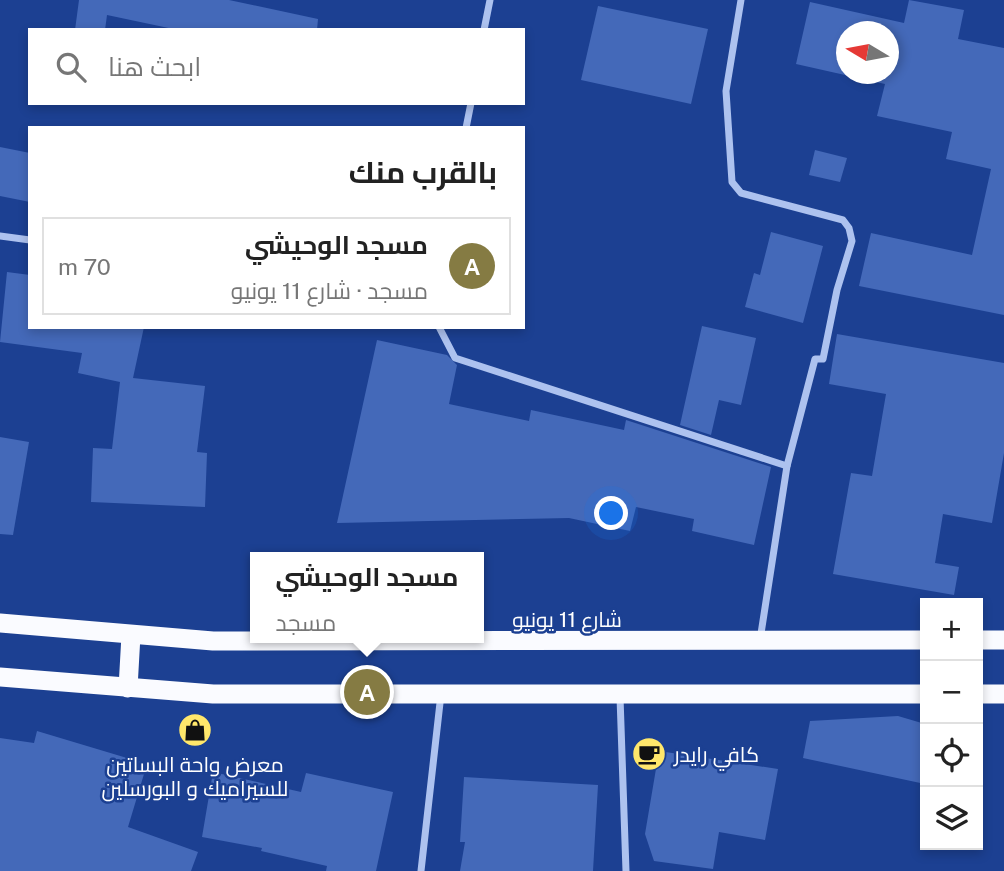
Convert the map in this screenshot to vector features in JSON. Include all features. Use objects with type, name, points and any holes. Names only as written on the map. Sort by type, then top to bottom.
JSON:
[{"type":"highway","name":"شارع 11 يونيو","points":[[0,623],[131,635],[250,641]]},
{"type":"highway","points":[[128,688],[131,635]]},
{"type":"highway","name":"شارع 11 يونيو","points":[[484,642],[920,640]]},
{"type":"highway","points":[[983,640],[1004,640]]},
{"type":"highway","points":[[0,677],[213,694],[920,694]]},
{"type":"highway","points":[[983,694],[1004,694]]},
{"type":"street","points":[[484,28],[490,0]]},
{"type":"street","points":[[741,0],[726,91],[726,131],[732,181],[741,193],[843,220],[852,235],[823,359],[815,359],[787,466],[760,641]]},
{"type":"street","points":[[466,126],[471,105]]},
{"type":"street","points":[[0,236],[28,240]]},
{"type":"street","points":[[440,329],[455,358],[787,466]]},
{"type":"street","points":[[421,871],[441,692]]},
{"type":"street","points":[[620,693],[626,871]]},
{"type":"building","points":[[79,0],[229,0],[318,19],[317,28],[169,28],[107,15],[105,28],[75,28]]},
{"type":"building","points":[[909,0],[964,10],[958,39],[1004,48],[1004,315],[859,286],[871,233],[972,255],[991,169],[946,159],[952,132],[877,116],[885,84],[899,84],[899,22],[904,23]]},
{"type":"building","points":[[810,2],[895,21],[836,21],[836,73],[796,64]]},
{"type":"building","points":[[598,6],[708,29],[691,104],[581,80]]},
{"type":"building","points":[[0,147],[28,153],[28,202],[0,196]]},
{"type":"building","points":[[815,150],[847,158],[840,182],[809,175]]},
{"type":"building","points":[[771,232],[823,246],[803,323],[745,307],[754,273],[760,275]]},
{"type":"building","points":[[7,272],[28,275],[28,329],[144,329],[133,378],[205,386],[197,452],[207,453],[205,507],[91,502],[93,448],[112,449],[120,382],[78,373],[82,353],[0,342]]},
{"type":"building","points":[[702,326],[756,338],[741,405],[719,400],[711,435],[680,425]]},
{"type":"building","points":[[837,334],[1004,363],[1004,453],[992,523],[943,514],[935,563],[959,567],[954,595],[833,574],[851,473],[872,476],[886,394],[829,384]]},
{"type":"building","points":[[377,340],[447,355],[457,365],[449,404],[529,421],[531,410],[624,430],[626,420],[771,467],[754,545],[692,531],[694,519],[636,507],[630,531],[569,518],[337,523]]},
{"type":"building","points":[[0,437],[29,442],[13,535],[0,534]]},
{"type":"building","points":[[898,716],[920,723],[920,783],[803,758],[810,721]]},
{"type":"building","points":[[37,731],[147,764],[128,827],[198,852],[191,871],[0,871],[0,738],[34,743]]},
{"type":"building","points":[[659,751],[778,769],[765,840],[719,832],[713,869],[654,861],[645,834]]},
{"type":"building","points":[[213,772],[301,792],[306,773],[393,792],[376,871],[326,871],[327,866],[261,851],[262,848],[202,837]]},
{"type":"building","points":[[464,777],[598,785],[593,871],[460,871],[465,842],[460,842]]},
{"type":"place","name":"مسجد الوحيشي","points":[[367,692]]},
{"type":"place","name":"معرض واحة البساتين للسيراميك و البورسلين","points":[[195,730]]},
{"type":"place","name":"كافي رايدر","points":[[649,754]]}]
